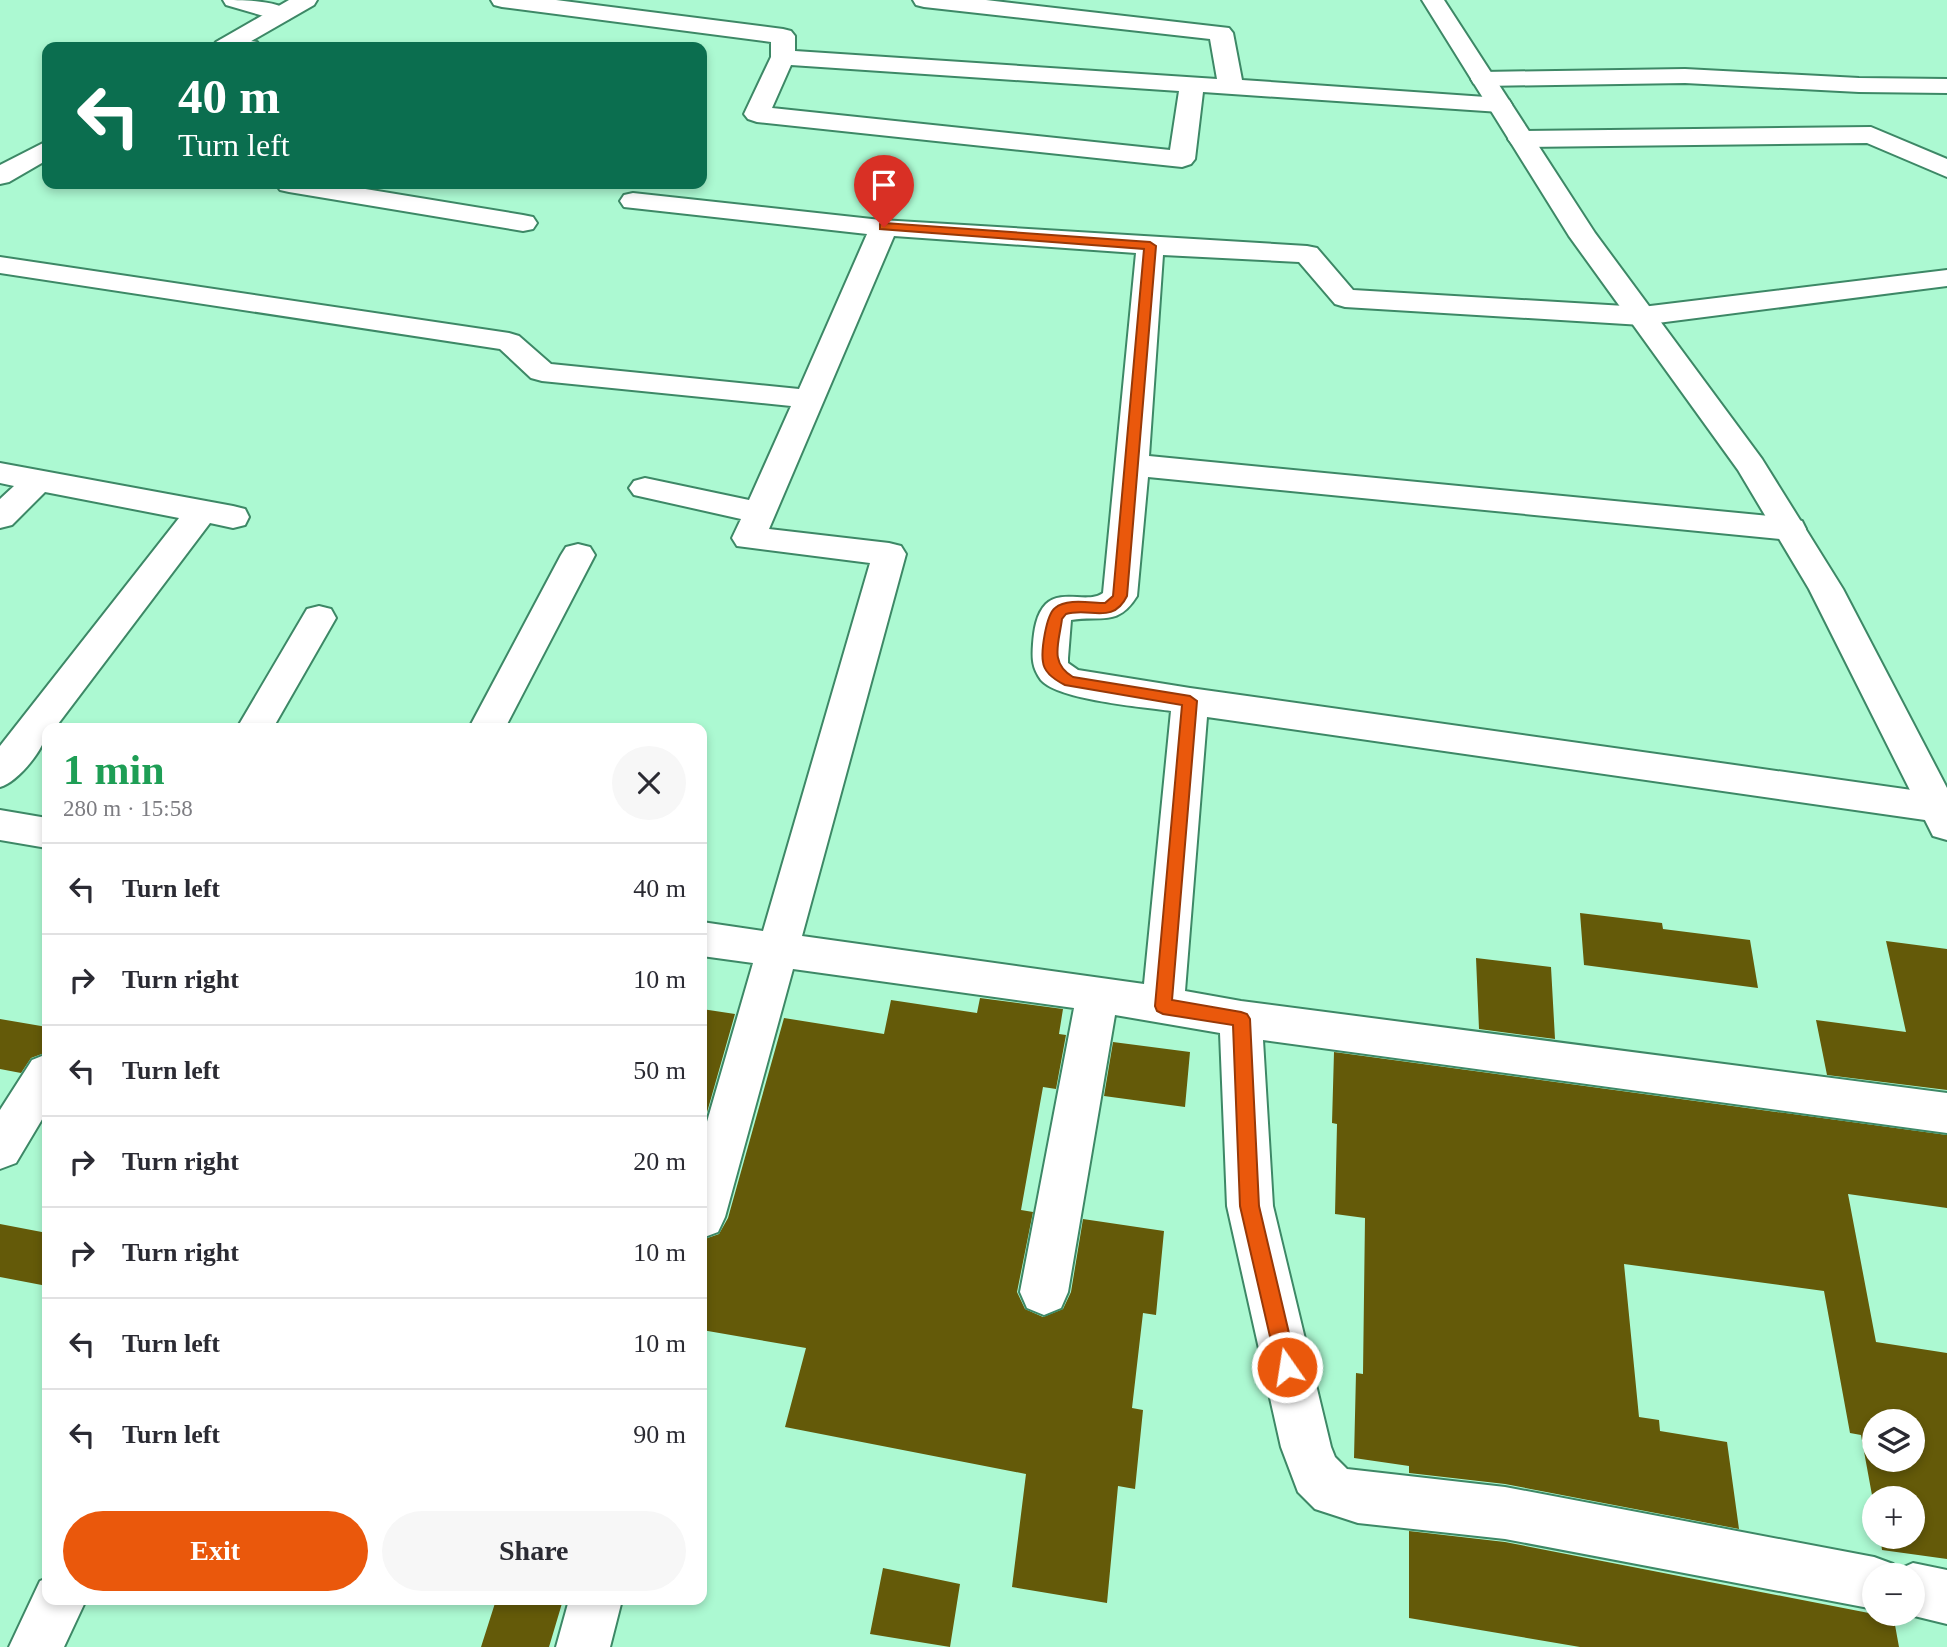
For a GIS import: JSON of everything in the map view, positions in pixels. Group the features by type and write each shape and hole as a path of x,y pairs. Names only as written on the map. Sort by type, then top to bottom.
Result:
{"street":[{"path":"234,0 281,14"},
{"path":"240,42 306,0"},
{"path":"502,0 783,36 783,57 757,114 1182,159 1192,85"},
{"path":"924,0 1221,33 1231,87"},
{"path":"1433,0 1583,236 1751,466 1826,589 1943,816"},
{"path":"783,57 1500,105"},
{"path":"1483,79 1685,76 1859,85 1947,86"},
{"path":"1521,138 1871,135 1947,169"},
{"path":"4,171 42,152"},
{"path":"320,189 523,222"},
{"path":"633,201 883,228 1307,254 1345,298 1642,316 1947,278"},
{"path":"707,1199 889,554 749,538 883,228"},
{"path":"1150,246 1120,596 1116,604 1107,608 1070,607 1061,610 1055,618 1050,663 1056,674 1070,682 1943,816"},
{"path":"0,265 509,342 542,372 809,399"},
{"path":"1133,464 1790,529"},
{"path":"0,473 218,514 42,723"},
{"path":"0,517 38,480"},
{"path":"645,488 760,513"},
{"path":"490,723 578,555"},
{"path":"258,723 318,618"},
{"path":"1163,1006 1190,701"},
{"path":"0,773 42,723"},
{"path":"0,825 42,832"},
{"path":"707,940 1098,994 1241,1019 1947,1113"},
{"path":"1044,1292 1098,994"},
{"path":"1241,1019 1250,1206 1306,1447 1316,1474 1333,1491 1358,1497 1505,1513 1862,1581"},
{"path":"0,1149 42,1081"},
{"path":"1925,1592 1947,1597"},
{"path":"36,1647 57,1605"},
{"path":"583,1647 595,1605"}],"building":[{"path":"1580,913 1662,923 1663,929 1750,940 1758,988 1584,965"},
{"path":"1886,941 1947,949 1947,1090 1827,1075 1816,1020 1906,1032"},
{"path":"1476,958 1551,967 1555,1039 1479,1029"},
{"path":"980,998 1063,1009 1059,1034 1066,1035 1056,1089 1043,1087 1021,1210 1033,1212 1017,1292 1025,1309 1043,1317 1063,1309 1071,1292 1083,1219 1164,1231 1156,1315 1143,1313 1132,1408 1143,1410 1135,1489 1118,1486 1107,1603 1012,1587 1026,1474 785,1427 806,1348 707,1331 707,1238 719,1234 728,1218 784,1018 884,1034 891,1000 977,1013"},
{"path":"707,1010 735,1014 707,1112"},
{"path":"0,1019 42,1026 42,1054 31,1058 21,1073 0,1069"},
{"path":"1113,1042 1190,1052 1185,1107 1104,1096"},
{"path":"1334,1052 1947,1135 1947,1208 1848,1194 1876,1342 1947,1353 1947,1559 1882,1550 1925,1549 1925,1486 1870,1486 1868,1472 1925,1472 1925,1409 1862,1409 1862,1440 1861,1435 1850,1433 1824,1291 1624,1264 1639,1417 1659,1420 1660,1431 1727,1442 1739,1529 1505,1484 1409,1473 1409,1466 1354,1458 1356,1373 1363,1374 1365,1218 1335,1214 1337,1124 1332,1123"},
{"path":"0,1224 42,1232 42,1285 0,1277"},
{"path":"1409,1531 1505,1542 1862,1612 1862,1626 1895,1626 1899,1647 1580,1647 1409,1618"},
{"path":"883,1568 960,1584 950,1647 870,1634"},
{"path":"494,1605 562,1605 549,1647 481,1647"}],"route":[{"path":"884,227 1150,246 1120,596 1116,604 1107,608 1070,607 1061,610 1055,618 1050,663 1056,674 1070,682 1190,701 1163,1006 1241,1019 1250,1206 1287,1367"}]}
